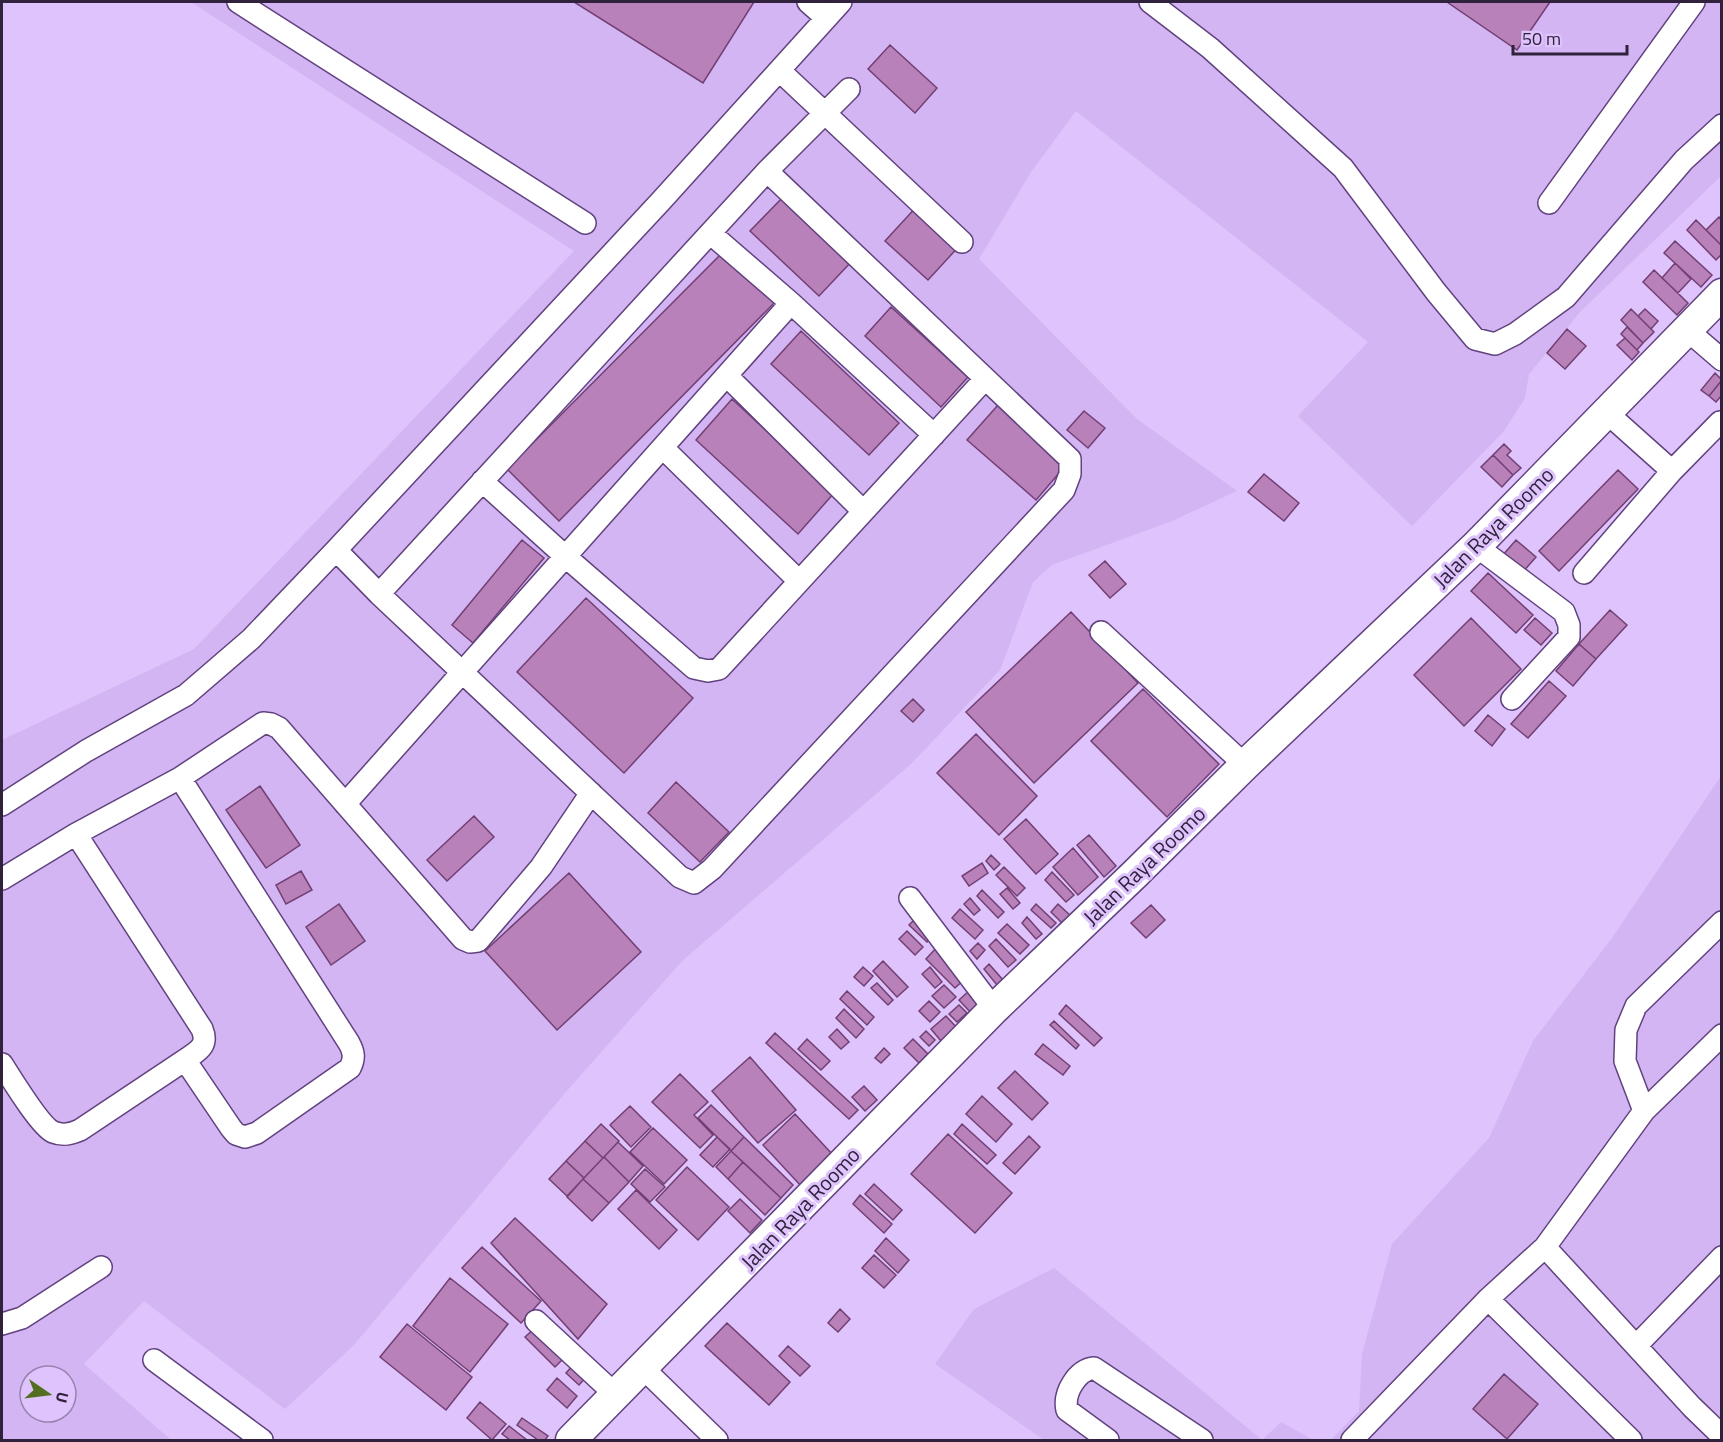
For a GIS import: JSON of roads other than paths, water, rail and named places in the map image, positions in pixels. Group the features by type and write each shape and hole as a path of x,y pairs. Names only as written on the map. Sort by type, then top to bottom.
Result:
{"highway":[{"name":"Jalan Raya Roomo","path":"571,1440 644,1369 994,1009 1245,765 1476,546 1722,294"}],"street":[{"path":"238,2 585,223"},
{"path":"2,805 86,751 186,695 251,639 780,71 816,10 841,2"},
{"path":"1150,2 1210,48 1344,168 1436,292 1474,339 1495,344 1515,334 1566,297 1684,160 1722,125"},
{"path":"1549,203 1694,2"},
{"path":"780,71 962,242"},
{"path":"379,594 710,232 849,89"},
{"path":"336,550 379,594 680,877 694,883 712,869 1064,490 1070,474 1070,459 767,171"},
{"path":"710,232 934,435"},
{"path":"345,804 791,303"},
{"path":"1686,329 1722,360"},
{"path":"727,376 864,511"},
{"path":"483,481 566,557 694,668 708,671 719,669 985,379"},
{"path":"1606,412 1672,471"},
{"path":"1584,573 1672,471 1720,422"},
{"path":"663,448 799,581"},
{"path":"1476,546 1564,612 1569,625 1569,637 1512,699"},
{"path":"1101,632 1245,765"},
{"path":"2,879 76,834 180,778 263,723 271,724 279,728 463,939 474,942 478,941 541,867 591,793"},
{"path":"180,778 354,1054 350,1068 257,1133 245,1137 236,1134 231,1128 185,1060"},
{"path":"2,1064 49,1130 63,1135 80,1130 201,1050 204,1044 205,1036 202,1029 76,834"},
{"path":"910,898 994,1009"},
{"path":"1644,1111 1625,1061 1626,1030 1636,1006 1722,922"},
{"path":"1352,1440 1488,1299 1545,1246 1644,1111 1722,1035"},
{"path":"1545,1246 1692,1407 1722,1436"},
{"path":"1637,1345 1722,1257"},
{"path":"2,1324 22,1318 101,1267"},
{"path":"1488,1299 1631,1440"},
{"path":"536,1321 617,1396"},
{"path":"154,1360 262,1440"},
{"path":"1108,1440 1067,1410 1066,1395 1081,1373 1088,1369 1094,1368 1202,1440"},
{"path":"644,1369 717,1440"}]}
